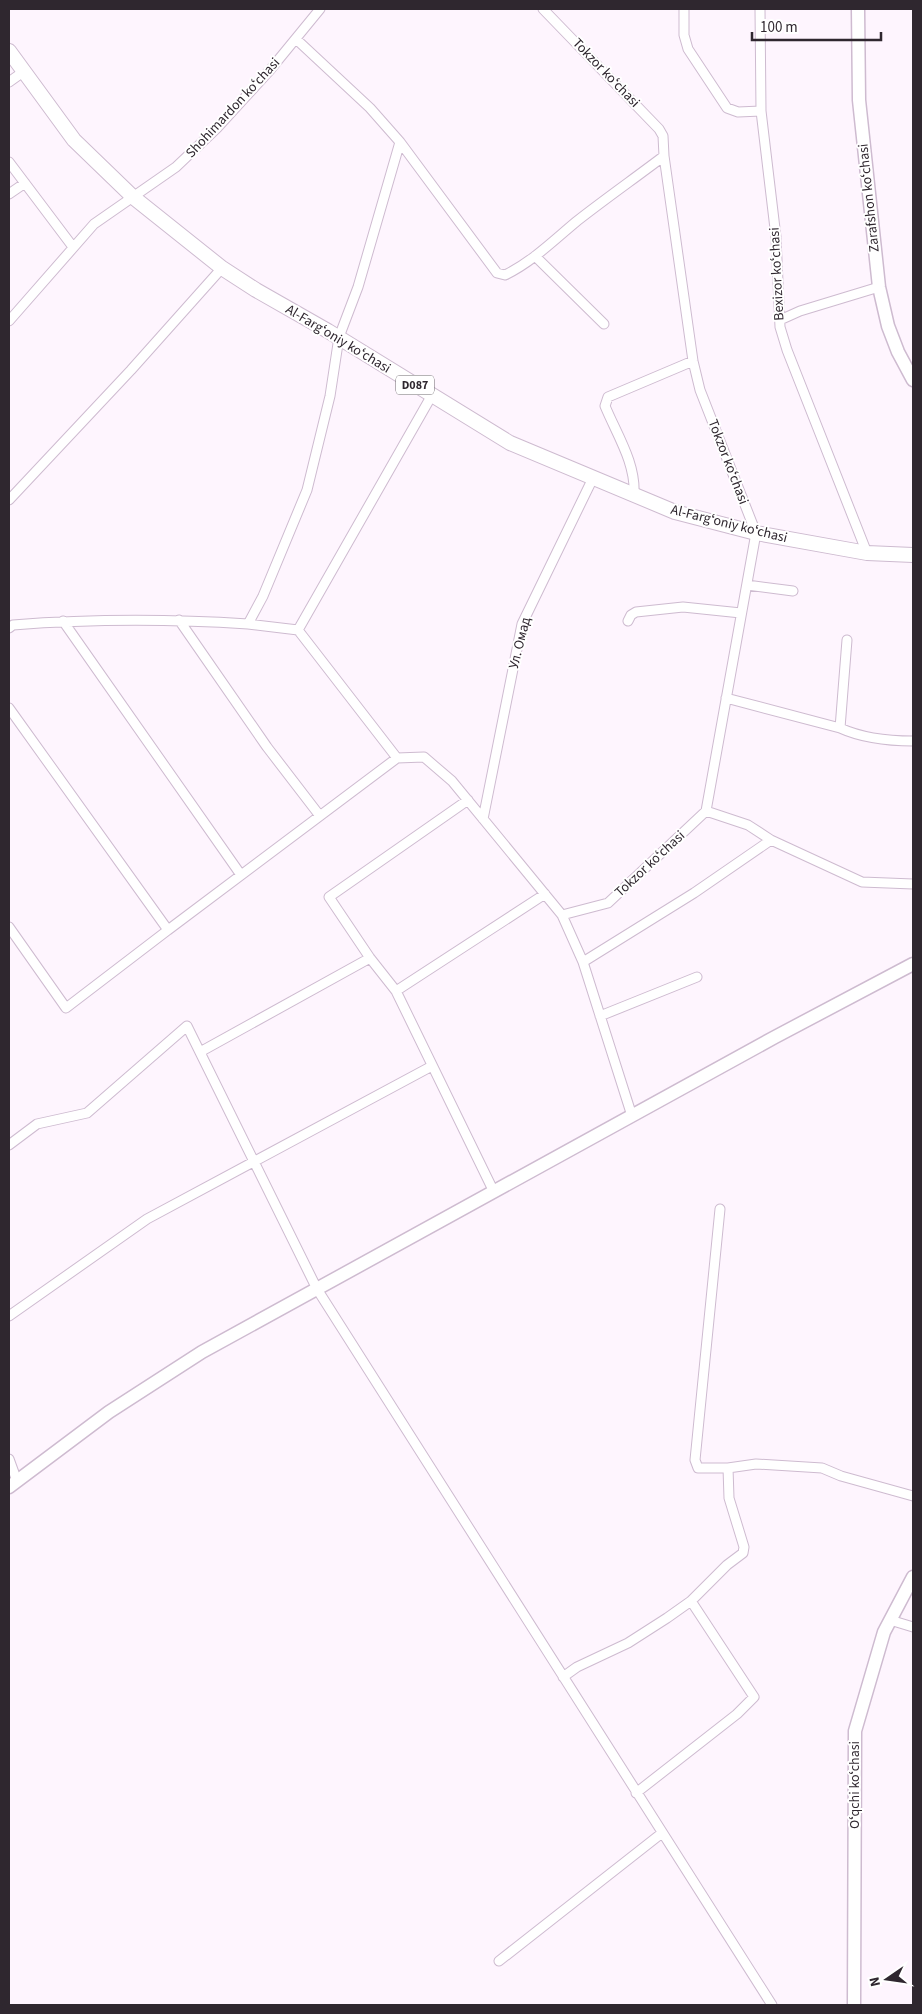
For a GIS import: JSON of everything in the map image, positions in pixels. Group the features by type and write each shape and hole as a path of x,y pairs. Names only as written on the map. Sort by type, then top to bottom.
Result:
{"main road":[{"name":"Al-Fargʻoniy koʻchasi","path":"9,51 74,140 133,197 222,268 256,290 339,337 510,443 675,512 756,533 868,553 913,555"}],"street":[{"name":"Shohimardon koʻchasi","path":"9,321 94,224 176,167 217,128 320,9"},
{"name":"Tokzor koʻchasi","path":"543,9 659,129 663,136 664,156 693,361 700,390 756,533"},
{"path":"684,9 684,35 688,49 727,108 738,112 761,111"},
{"name":"Bexizor koʻchasi","path":"760,9 761,111 776,236 780,320 787,350 868,553"},
{"name":"Zarafshon koʻchasi","path":"858,9 858,100 879,287 888,326 898,352 913,380"},
{"path":"296,39 370,108 400,142 497,273 505,275 535,256 591,210 664,156"},
{"path":"9,82 23,72"},
{"path":"248,624 263,596 307,490 330,396 339,337 358,287 400,142"},
{"path":"9,162 74,247"},
{"path":"9,194 25,184"},
{"path":"535,256 604,324"},
{"path":"9,500 124,378 222,268"},
{"path":"780,320 800,311 879,287"},
{"path":"634,495 635,480 631,464 605,406 605,401 608,397 693,361"},
{"path":"298,630 432,395"},
{"name":"Ул. Омад","path":"484,819 522,624 594,478"},
{"path":"756,533 706,811 748,825 771,840 862,882 913,884"},
{"path":"746,585 792,591"},
{"path":"628,621 631,615 636,612 683,607 741,613"},
{"path":"179,620 267,748 320,816"},
{"path":"9,628 13,625 63,621 179,620 248,624 298,630 396,758"},
{"path":"63,621 241,875"},
{"path":"840,728 847,640"},
{"path":"726,698 850,732 892,741 913,741"},
{"path":"9,708 168,930"},
{"path":"9,927 66,1008 396,758 424,757 452,781 562,915 583,962 632,1116"},
{"path":"468,800 329,897 370,958 396,991 494,1192"},
{"name":"Tokzor koʻchasi","path":"562,915 608,903 706,811"},
{"path":"583,962 694,892 771,840"},
{"path":"396,991 545,894"},
{"path":"200,1052 370,958"},
{"path":"9,1459 13,1484 109,1412 202,1352 913,964"},
{"path":"600,1016 697,977"},
{"path":"9,1145 37,1124 87,1113 187,1026 317,1289 772,2005"},
{"path":"9,1316 147,1219 432,1066"},
{"path":"720,1209 694,1460 698,1468 728,1468 756,1464 822,1468 841,1476 913,1496"},
{"path":"563,1677 577,1667 628,1643 691,1601 727,1565 743,1553 744,1547 729,1498 728,1468"},
{"name":"Oʻqchi koʻchasi","path":"854,2005 855,1731 884,1632 913,1577"},
{"path":"636,1793 736,1714 754,1697 691,1601"},
{"path":"890,1620 913,1627"},
{"path":"499,1962 662,1833"}]}
